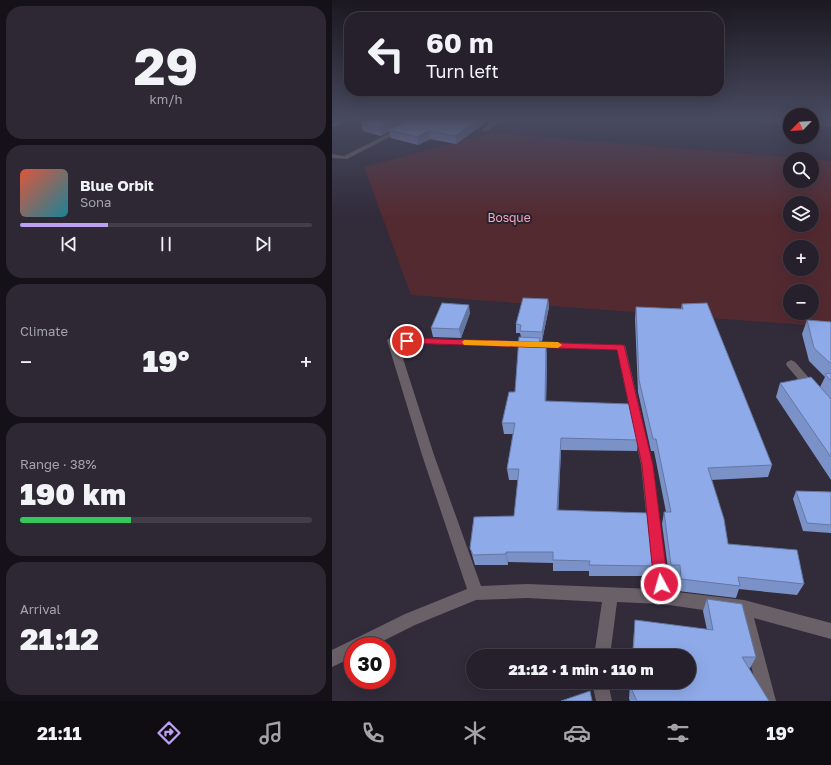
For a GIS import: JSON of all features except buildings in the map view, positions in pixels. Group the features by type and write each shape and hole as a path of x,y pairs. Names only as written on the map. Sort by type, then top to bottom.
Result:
{"street":[{"path":"332,156 345,158 357,152"},
{"path":"476,593 428,455 392,340 620,347 647,465 662,597"},
{"path":"791,364 831,410"},
{"path":"375,637 410,619 476,593 527,591 610,596 662,597 744,608 831,631"},
{"path":"603,649 610,596"},
{"path":"744,608 768,701"},
{"path":"332,659 344,653"},
{"path":"601,689 604,701"}],"green space":[{"name":"Bosque","path":"421,152 721,152 783,157 783,188 819,188 819,160 831,161 831,327 411,295 364,167"}],"slow traffic":[{"path":"467,342 558,345"}],"route":[{"path":"407,341 620,347 633,396 647,465 656,531 661,584"}]}
